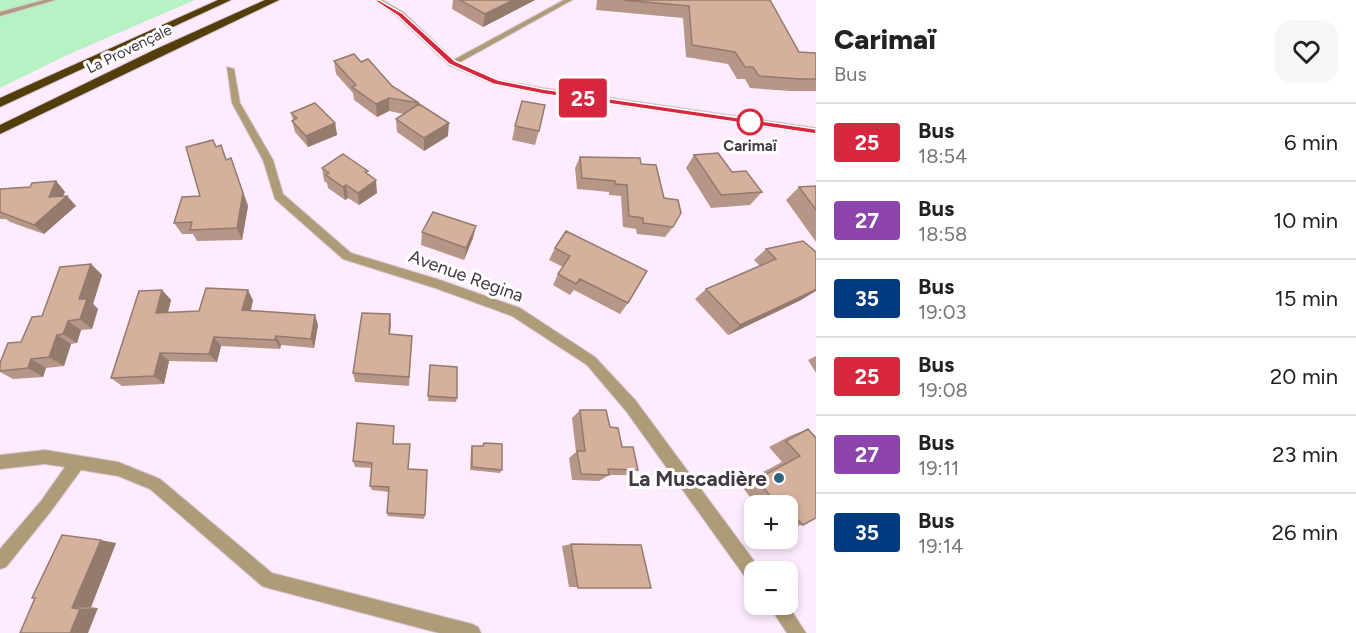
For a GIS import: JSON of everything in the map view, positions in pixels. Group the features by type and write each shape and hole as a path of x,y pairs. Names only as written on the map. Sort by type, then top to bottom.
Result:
{"highway":[{"name":"La Provençale","path":"0,103 226,0"},
{"name":"La Provençale","path":"0,130 158,52 273,0"}],"street":[{"path":"0,14 52,0"},
{"path":"377,0 400,14 452,63 471,73 518,87 816,131"},
{"path":"452,63 569,0"},
{"name":"Avenue Regina","path":"230,69 236,103 268,160 279,195 347,256 516,312 591,361 631,406 744,561"},
{"path":"0,462 45,457 118,468 155,484 268,580 472,633"},
{"path":"0,561 46,506 78,462"},
{"path":"784,615 797,633"}],"green space":[{"path":"0,0 195,0 65,56 0,88"}],"building":[{"path":"460,0 513,0 485,14"},
{"path":"623,0 770,0 799,52 816,53 816,79 759,76 753,67 745,67 735,52 692,45 689,6"},
{"path":"354,54 361,62 368,59 392,86 419,103 389,98 376,104 352,87 356,85 334,61"},
{"path":"522,101 545,105 539,131 515,126"},
{"path":"315,103 335,123 306,136 292,121 297,118 291,113"},
{"path":"419,104 449,123 424,138 396,119"},
{"path":"213,140 216,147 221,145 226,160 231,158 243,193 237,228 190,230 192,222 174,223 182,197 200,196 186,147"},
{"path":"718,153 732,172 746,171 762,192 721,195 694,155"},
{"path":"343,154 368,171 365,172 376,180 358,193 346,185 343,187 326,175 329,173 322,168"},
{"path":"580,157 640,158 641,164 656,165 664,198 678,200 681,213 673,227 643,223 643,218 629,216 627,185 615,184 615,181 582,178"},
{"path":"56,181 49,197 67,196 34,225 0,212 0,189 30,187 32,183"},
{"path":"816,186 816,210 799,187"},
{"path":"433,212 476,226 466,248 422,232"},
{"path":"566,231 647,271 628,303 580,279 576,284 558,274 570,256 555,248"},
{"path":"803,241 816,252 815,290 740,325 706,289 776,259 766,249"},
{"path":"91,264 79,299 87,299 80,319 68,321 63,334 57,335 49,357 31,359 28,368 0,371 0,363 8,343 21,342 32,317 42,316 60,267"},
{"path":"206,288 248,290 242,310 315,315 311,339 276,336 275,340 214,337 209,354 160,353 154,376 111,378 139,291 162,290 156,313 199,311"},
{"path":"362,313 390,314 389,334 412,336 409,377 353,373"},
{"path":"430,365 457,367 457,398 428,396"},
{"path":"580,410 606,410 610,427 618,428 622,447 633,447 638,470 608,469 609,475 581,474 577,451 585,451"},
{"path":"357,423 394,426 393,444 410,444 408,469 427,470 425,515 387,513 389,487 370,486 372,463 353,461"},
{"path":"808,429 816,438 816,518 803,525 798,520 798,495 769,495 757,479 800,456 786,441"},
{"path":"484,443 502,444 502,470 472,467 472,446 483,446"},
{"path":"62,535 101,540 72,608 80,609 70,633 20,633 35,598 32,598"},
{"path":"571,544 641,545 651,588 578,588"}],"bus line":[{"name":"25","path":"377,0 400,14 452,63 496,82 706,116 816,131"}],"place":[{"name":"Carimaï","path":"750,122"},
{"name":"La Muscadière","path":"779,478"}]}
